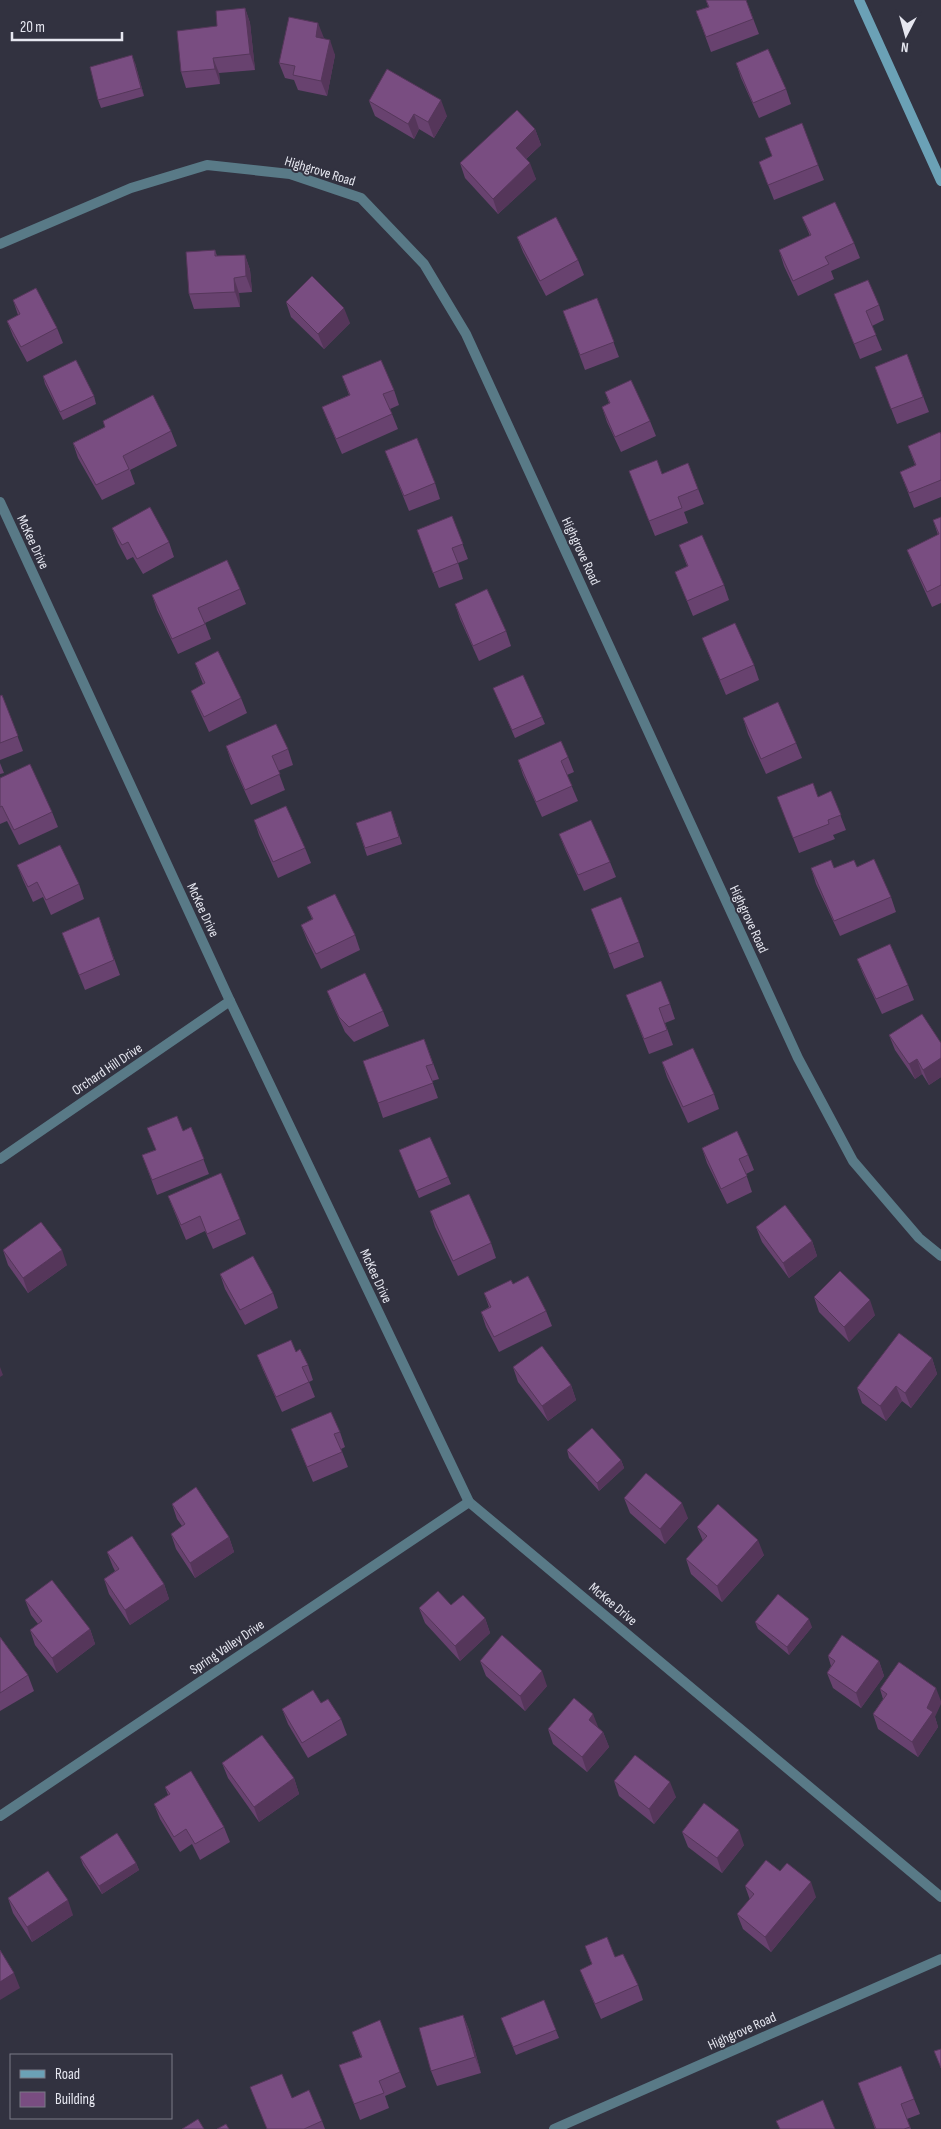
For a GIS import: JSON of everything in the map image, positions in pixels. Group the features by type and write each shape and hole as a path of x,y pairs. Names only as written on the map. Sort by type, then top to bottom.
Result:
{"street":[{"path":"859,0 941,181"},
{"name":"Highgrove Road","path":"0,244 130,188 207,165 290,174 361,198 424,264 466,334 798,1058 853,1161 920,1238 941,1256"},
{"name":"McKee Drive","path":"0,502 230,1001 469,1502 941,1897"},
{"name":"Orchard Hill Drive","path":"0,1159 230,1001"},
{"name":"Spring Valley Drive","path":"0,1816 469,1502"},
{"name":"Highgrove Road","path":"554,2129 941,1959"}],"building":[{"path":"706,0 746,0 753,19 706,37 696,11 709,7"},
{"path":"245,8 250,54 213,58 215,69 181,72 177,31 217,26 216,11"},
{"path":"289,17 318,23 316,37 330,40 321,81 293,75 295,66 279,63"},
{"path":"768,49 786,89 753,103 736,63"},
{"path":"132,55 141,88 98,100 90,67"},
{"path":"387,69 441,100 428,122 414,114 408,124 369,101"},
{"path":"517,110 535,129 516,148 530,163 493,199 460,163"},
{"path":"802,123 818,165 768,185 759,162 772,156 765,138"},
{"path":"835,202 854,243 825,257 829,264 793,281 779,250 811,235 802,217"},
{"path":"556,217 578,260 540,281 517,237"},
{"path":"215,250 215,256 245,255 246,276 234,278 235,292 189,294 186,252"},
{"path":"312,276 344,308 318,334 286,302"},
{"path":"868,280 879,305 866,311 876,335 854,344 834,294"},
{"path":"36,288 57,328 21,347 7,321 20,314 13,300"},
{"path":"597,298 614,342 580,355 563,311"},
{"path":"907,354 923,397 891,409 875,367"},
{"path":"76,360 94,396 60,412 43,376"},
{"path":"381,360 394,390 383,394 392,414 336,439 322,407 350,395 342,376"},
{"path":"631,380 650,421 615,437 602,407 610,403 605,392"},
{"path":"153,395 171,431 123,456 129,469 96,485 73,443 105,427 103,421"},
{"path":"940,432 941,480 909,493 900,472 916,465 908,446"},
{"path":"417,438 435,483 404,496 385,451"},
{"path":"657,460 662,474 688,463 698,489 678,497 682,508 649,521 629,471"},
{"path":"150,507 169,542 137,559 128,542 122,545 112,528"},
{"path":"452,516 463,544 452,548 458,563 433,573 417,530"},
{"path":"941,517 941,585 927,592 907,550 939,534 933,520"},
{"path":"702,535 724,585 687,601 675,572 688,566 679,545"},
{"path":"227,560 240,589 198,608 205,624 172,639 152,595"},
{"path":"487,589 506,631 473,646 455,604"},
{"path":"735,623 754,665 720,680 702,638"},
{"path":"218,651 241,698 204,717 191,691 205,683 195,663"},
{"path":"523,675 542,717 512,730 493,688"},
{"path":"2,695 18,736 0,743 0,696"},
{"path":"778,702 796,743 761,759 743,718"},
{"path":"276,724 288,749 272,756 280,774 245,790 226,746"},
{"path":"561,741 568,757 561,761 572,786 536,802 518,760"},
{"path":"30,764 52,812 14,830 2,806 0,807 0,778"},
{"path":"813,783 818,797 831,791 841,815 828,820 829,824 793,838 777,797"},
{"path":"286,806 305,848 273,862 254,820"},
{"path":"391,811 399,837 365,848 356,823"},
{"path":"591,820 610,862 578,875 559,834"},
{"path":"60,845 79,884 46,900 37,882 28,887 17,865"},
{"path":"874,859 891,897 834,921 811,868 831,860 834,868 854,860 857,867"},
{"path":"335,894 355,935 316,954 301,925 313,919 307,907"},
{"path":"621,897 639,942 609,954 591,909"},
{"path":"99,917 114,960 79,975 62,933"},
{"path":"890,944 908,985 876,999 857,959"},
{"path":"365,973 383,1011 349,1027 339,1017 327,991"},
{"path":"661,981 670,1004 659,1008 667,1030 644,1039 626,995"},
{"path":"922,1014 941,1043 941,1058 923,1070 917,1059 909,1064 889,1035"},
{"path":"424,1039 433,1064 426,1066 433,1083 378,1103 363,1061"},
{"path":"693,1048 714,1094 683,1107 662,1062"},
{"path":"177,1116 183,1131 191,1127 204,1159 152,1180 142,1155 156,1150 147,1128"},
{"path":"737,1131 748,1155 739,1159 747,1176 721,1189 702,1148"},
{"path":"430,1137 448,1177 416,1191 399,1150"},
{"path":"221,1173 240,1219 207,1234 200,1216 181,1225 168,1196"},
{"path":"469,1194 491,1243 453,1261 430,1211"},
{"path":"785,1205 812,1241 783,1263 756,1227"},
{"path":"41,1222 62,1250 23,1278 3,1250"},
{"path":"253,1256 273,1293 240,1310 220,1274"},
{"path":"840,1271 870,1300 844,1327 814,1297"},
{"path":"528,1276 546,1311 494,1337 481,1312 491,1307 484,1293 511,1280 513,1284"},
{"path":"899,1333 932,1358 905,1393 896,1386 880,1406 857,1388"},
{"path":"291,1340 296,1352 300,1349 308,1365 302,1367 309,1382 276,1397 257,1355"},
{"path":"542,1346 571,1385 542,1406 513,1367"},
{"path":"331,1412 340,1432 334,1434 342,1452 307,1467 291,1429"},
{"path":"592,1428 621,1460 597,1483 567,1450"},
{"path":"646,1473 682,1503 660,1529 624,1498"},
{"path":"196,1487 229,1537 190,1563 171,1534 185,1524 172,1504"},
{"path":"718,1504 758,1540 717,1586 686,1559 707,1536 697,1527"},
{"path":"132,1536 164,1584 125,1610 104,1579 119,1569 107,1552"},
{"path":"52,1580 90,1629 52,1658 30,1630 42,1621 25,1600"},
{"path":"438,1591 451,1605 463,1595 485,1618 455,1646 419,1608"},
{"path":"778,1594 809,1619 787,1647 755,1622"},
{"path":"502,1635 542,1671 520,1696 480,1661"},
{"path":"842,1635 879,1661 856,1693 827,1673 835,1661 828,1656"},
{"path":"0,1637 28,1675 0,1693"},
{"path":"899,1662 936,1688 927,1708 933,1712 912,1742 873,1714 887,1694 880,1689"},
{"path":"313,1690 321,1703 328,1699 341,1719 302,1743 282,1709"},
{"path":"574,1698 593,1714 589,1720 603,1732 582,1757 548,1729"},
{"path":"262,1735 294,1778 254,1807 222,1763"},
{"path":"635,1755 670,1782 649,1809 614,1781"},
{"path":"191,1771 224,1827 195,1844 186,1829 174,1837 154,1804 170,1794 165,1787"},
{"path":"704,1803 739,1830 717,1858 682,1832"},
{"path":"117,1833 136,1863 99,1886 80,1857"},
{"path":"766,1860 780,1871 787,1863 811,1882 765,1937 737,1914 754,1894 745,1886"},
{"path":"48,1871 68,1900 27,1927 8,1898"},
{"path":"607,1937 615,1957 623,1954 638,1985 595,2004 580,1970 592,1964 585,1946"},
{"path":"0,1950 14,1973 0,1982"},
{"path":"544,2000 556,2030 513,2047 501,2018"},
{"path":"463,2015 475,2057 431,2071 419,2028"},
{"path":"380,2020 400,2072 379,2081 384,2093 354,2104 339,2065 362,2057 352,2032"},
{"path":"941,2049 941,2068 934,2051"},
{"path":"901,2066 914,2099 901,2104 910,2127 904,2129 876,2129 858,2083"},
{"path":"282,2074 292,2098 309,2090 322,2121 304,2129 267,2129 250,2087"},
{"path":"823,2100 835,2129 780,2129 776,2121"},
{"path":"198,2119 204,2129 182,2129"},
{"path":"226,2124 229,2129 217,2129"}]}
